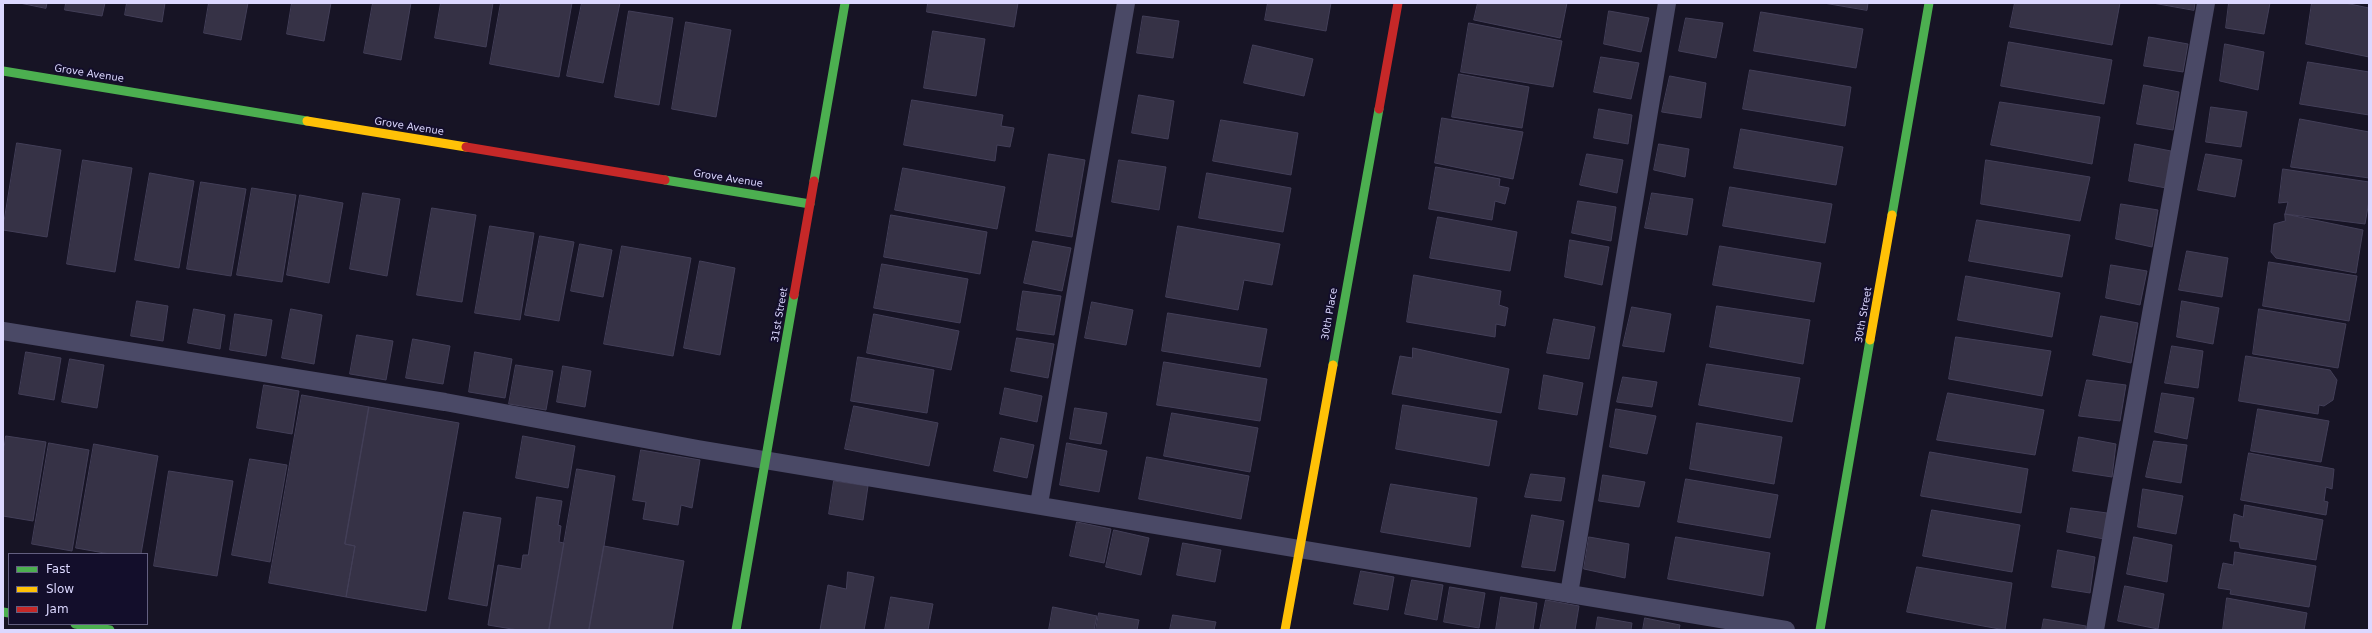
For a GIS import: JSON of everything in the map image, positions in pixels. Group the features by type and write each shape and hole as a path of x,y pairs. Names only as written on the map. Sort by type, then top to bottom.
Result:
{"street":[{"name":"31st Street","path":"736,630 845,3"},
{"name":"30th Place","path":"1284,630 1398,3"},
{"name":"30th Street","path":"1820,630 1929,3"},
{"name":"Grove Avenue","path":"3,71 810,204"},
{"path":"81,625 110,630"}],"lane":[{"path":"1039,504 1126,3"},
{"path":"1569,594 1667,3"},
{"path":"2096,630 2206,3"},
{"path":"3,331 445,402 698,449 1039,504 1786,630"}],"building":[{"path":"20,3 47,3 46,8"},
{"path":"66,3 105,3 102,16 65,10"},
{"path":"127,3 165,3 162,22 125,15"},
{"path":"209,3 248,3 241,40 204,33"},
{"path":"292,3 331,3 324,41 287,34"},
{"path":"373,3 411,3 401,60 364,53"},
{"path":"441,3 493,3 486,47 435,38"},
{"path":"501,3 572,3 559,77 490,64"},
{"path":"582,3 620,3 603,83 567,76"},
{"path":"928,3 1018,3 1014,27 927,12"},
{"path":"1268,3 1331,3 1326,31 1265,20"},
{"path":"1478,3 1567,3 1560,38 1474,20"},
{"path":"1824,3 1868,3 1867,10"},
{"path":"2015,3 2120,3 2112,45 2010,27"},
{"path":"2153,3 2195,3 2194,10"},
{"path":"2229,3 2270,3 2264,34 2226,28"},
{"path":"2312,3 2345,3 2369,8 2369,57 2306,44"},
{"path":"629,11 673,18 659,105 615,97"},
{"path":"1609,11 1649,18 1641,52 1604,44"},
{"path":"1761,12 1863,29 1856,68 1754,51"},
{"path":"1143,16 1179,21 1173,58 1137,53"},
{"path":"1686,18 1723,23 1716,58 1679,51"},
{"path":"686,22 731,30 716,117 672,109"},
{"path":"1469,23 1562,41 1553,87 1461,72"},
{"path":"933,31 985,39 976,96 924,88"},
{"path":"2149,37 2188,44 2183,72 2144,66"},
{"path":"2009,42 2112,60 2104,104 2001,86"},
{"path":"2225,44 2264,52 2258,90 2220,81"},
{"path":"1253,45 1313,59 1304,96 1244,83"},
{"path":"1601,57 1639,63 1631,99 1594,92"},
{"path":"2308,62 2369,72 2369,115 2300,104"},
{"path":"1750,70 1851,87 1845,126 1743,109"},
{"path":"1459,74 1529,87 1522,128 1452,117"},
{"path":"1670,76 1706,83 1701,118 1662,112"},
{"path":"2144,85 2179,92 2173,130 2137,124"},
{"path":"1139,95 1174,101 1168,139 1132,133"},
{"path":"912,100 1003,115 1001,126 1014,128 1010,147 997,145 995,161 904,145"},
{"path":"2000,102 2100,117 2092,164 1991,145"},
{"path":"2211,107 2247,112 2241,147 2206,142"},
{"path":"1599,109 1632,115 1628,144 1594,138"},
{"path":"1442,118 1523,132 1513,179 1435,163"},
{"path":"2300,119 2369,132 2369,178 2291,167"},
{"path":"1221,120 1298,133 1291,175 1213,161"},
{"path":"1741,129 1843,147 1836,185 1734,168"},
{"path":"17,143 61,150 47,237 3,230"},
{"path":"1659,144 1689,149 1685,177 1654,170"},
{"path":"2135,144 2171,151 2166,188 2129,181"},
{"path":"1049,154 1085,160 1072,237 1036,231"},
{"path":"1587,154 1623,160 1617,193 1580,185"},
{"path":"2206,154 2242,160 2235,197 2198,190"},
{"path":"83,160 132,168 115,272 67,264"},
{"path":"1119,160 1166,167 1159,210 1112,202"},
{"path":"1986,160 2090,177 2080,221 1981,204"},
{"path":"1436,167 1500,179 1499,186 1509,188 1505,204 1495,201 1492,220 1429,209"},
{"path":"903,168 1005,187 997,229 895,210"},
{"path":"2283,169 2369,182 2369,201 2365,224 2285,214 2288,202 2279,203"},
{"path":"150,173 194,181 179,268 135,260"},
{"path":"1207,173 1291,188 1283,232 1199,218"},
{"path":"201,182 246,189 231,276 187,269"},
{"path":"1730,187 1832,204 1825,243 1723,226"},
{"path":"252,188 296,195 282,282 237,275"},
{"path":"363,193 400,199 387,276 350,269"},
{"path":"1652,193 1693,199 1687,235 1645,228"},
{"path":"300,195 343,203 329,283 287,275"},
{"path":"1578,201 1616,207 1611,241 1572,233"},
{"path":"2121,204 2158,210 2152,247 2116,239"},
{"path":"432,208 476,215 462,302 417,295"},
{"path":"2285,214 2363,230 2356,273 2276,258 2271,252 2274,224 2285,221"},
{"path":"891,215 987,232 980,274 884,257"},
{"path":"1438,217 1517,232 1510,271 1430,258"},
{"path":"1977,220 2070,235 2062,277 1969,261"},
{"path":"490,226 534,233 520,320 475,313"},
{"path":"1178,226 1280,244 1272,285 1244,280 1238,310 1166,297"},
{"path":"540,236 574,242 559,321 525,315"},
{"path":"1570,240 1609,247 1602,285 1565,277"},
{"path":"1033,241 1071,248 1062,291 1024,283"},
{"path":"580,244 612,250 603,297 571,291"},
{"path":"622,246 691,258 673,356 604,344"},
{"path":"1720,246 1821,263 1814,302 1713,285"},
{"path":"2187,251 2228,258 2222,297 2179,290"},
{"path":"700,261 735,268 720,355 684,348"},
{"path":"2269,262 2357,276 2349,321 2263,306"},
{"path":"882,264 968,279 960,323 874,308"},
{"path":"2111,265 2147,271 2140,305 2106,298"},
{"path":"1414,275 1501,291 1499,305 1508,308 1505,326 1496,324 1495,337 1407,322"},
{"path":"1966,276 2060,293 2052,337 1958,320"},
{"path":"1023,291 1061,296 1054,335 1017,330"},
{"path":"137,301 168,306 163,341 131,336"},
{"path":"2182,301 2219,308 2213,344 2177,337"},
{"path":"1092,302 1133,310 1126,345 1085,338"},
{"path":"1717,306 1810,320 1803,364 1710,347"},
{"path":"1632,307 1671,314 1664,352 1623,346"},
{"path":"194,309 225,315 220,349 188,343"},
{"path":"291,309 322,315 314,364 282,358"},
{"path":"2259,309 2346,324 2338,368 2253,354"},
{"path":"1168,313 1267,329 1260,367 1162,351"},
{"path":"235,314 272,320 266,356 230,350"},
{"path":"874,314 959,331 951,370 867,353"},
{"path":"2101,316 2138,323 2131,363 2093,355"},
{"path":"1554,319 1595,327 1589,359 1547,353"},
{"path":"357,335 393,341 386,380 350,374"},
{"path":"1956,337 2051,351 2042,396 1949,379"},
{"path":"1017,338 1054,344 1048,378 1011,371"},
{"path":"413,339 450,346 443,384 406,378"},
{"path":"2172,346 2203,351 2198,388 2165,383"},
{"path":"1413,348 1509,369 1501,413 1392,394 1400,356 1412,358"},
{"path":"26,352 61,358 54,400 19,394"},
{"path":"475,352 512,359 505,398 469,392"},
{"path":"2246,356 2330,370 2337,380 2333,400 2324,406 2319,405 2318,414 2239,401"},
{"path":"858,357 934,370 927,413 851,401"},
{"path":"70,359 104,365 97,408 62,402"},
{"path":"1164,362 1267,379 1260,421 1157,405"},
{"path":"1707,364 1800,378 1792,422 1699,405"},
{"path":"516,365 553,371 546,410 509,404"},
{"path":"563,366 591,371 585,407 557,402"},
{"path":"1544,375 1583,383 1577,415 1539,409"},
{"path":"1623,377 1657,382 1652,407 1617,402"},
{"path":"2087,380 2126,385 2120,421 2079,416"},
{"path":"264,385 299,391 292,434 257,428"},
{"path":"1005,388 1042,396 1037,422 1000,414"},
{"path":"1948,393 2044,410 2035,455 1937,440"},
{"path":"2162,393 2194,398 2187,439 2155,432"},
{"path":"302,395 369,407 345,544 355,546 346,597 269,583"},
{"path":"1403,405 1497,421 1489,466 1396,449"},
{"path":"854,406 938,423 929,466 845,449"},
{"path":"369,407 459,423 426,611 346,597 355,546 345,544"},
{"path":"1075,408 1107,413 1101,444 1070,439"},
{"path":"1616,409 1656,416 1647,454 1610,447"},
{"path":"2258,409 2329,421 2321,462 2251,451"},
{"path":"1172,413 1258,428 1250,472 1164,456"},
{"path":"1697,423 1782,437 1774,484 1690,469"},
{"path":"6,436 46,442 33,521 3,516 3,456"},
{"path":"523,436 575,446 568,488 516,478"},
{"path":"2079,437 2116,444 2112,477 2073,471"},
{"path":"1001,438 1034,445 1027,478 994,471"},
{"path":"2154,441 2187,445 2181,483 2146,477"},
{"path":"49,443 89,450 72,551 32,544"},
{"path":"1067,443 1107,451 1099,492 1060,485"},
{"path":"94,444 158,456 141,553 104,553 76,548"},
{"path":"641,450 700,460 692,508 681,505 678,525 643,519 646,502 633,500"},
{"path":"1930,452 2028,469 2021,513 1921,496"},
{"path":"2249,453 2334,469 2332,489 2326,487 2324,501 2328,502 2326,515 2241,500"},
{"path":"1147,457 1249,476 1241,519 1139,499"},
{"path":"250,459 287,465 270,562 232,555"},
{"path":"577,469 615,476 604,546 589,630 549,630"},
{"path":"169,471 233,481 217,576 154,566"},
{"path":"1531,474 1565,478 1561,501 1525,497"},
{"path":"1603,475 1645,482 1639,507 1599,501"},
{"path":"1686,479 1778,495 1770,538 1678,522"},
{"path":"834,481 868,486 863,520 829,514"},
{"path":"1391,484 1477,498 1470,547 1381,532"},
{"path":"2143,489 2183,496 2176,534 2138,527"},
{"path":"537,497 562,501 558,525 561,526 559,542 564,543 549,630 518,630 488,625 498,565 521,569 523,555 528,555"},
{"path":"2245,505 2323,520 2316,560 2240,548 2239,542 2230,541 2234,514 2243,517"},
{"path":"2071,508 2107,513 2104,539 2067,532"},
{"path":"1932,510 2020,525 2012,572 1923,556"},
{"path":"464,512 501,518 487,606 449,599"},
{"path":"1532,515 1564,521 1555,571 1522,567"},
{"path":"1077,522 1111,529 1104,563 1070,556"},
{"path":"1114,530 1149,538 1141,575 1106,567"},
{"path":"1589,537 1629,544 1625,578 1584,569"},
{"path":"1676,537 1770,553 1763,596 1668,579"},
{"path":"2134,537 2172,545 2167,582 2127,574"},
{"path":"1183,543 1221,550 1215,582 1177,575"},
{"path":"604,546 684,561 672,630 589,630"},
{"path":"2058,550 2095,557 2090,593 2052,587"},
{"path":"2235,552 2316,566 2309,607 2230,594 2231,590 2218,588 2223,563 2233,565"},
{"path":"1917,567 2012,583 2005,630 1907,612"},
{"path":"1361,571 1394,577 1388,610 1354,604"},
{"path":"848,572 874,577 864,630 820,630 828,585 846,589"},
{"path":"1412,580 1443,585 1437,620 1405,614"},
{"path":"2125,586 2164,594 2158,629 2118,621"},
{"path":"1450,587 1485,593 1479,628 1444,622"},
{"path":"891,597 933,604 928,630 885,630"},
{"path":"1501,597 1537,603 1533,630 1496,630"},
{"path":"2227,598 2307,613 2304,630 2223,630"},
{"path":"1546,600 1579,606 1575,630 1540,630"},
{"path":"1053,607 1097,616 1094,630 1049,630"},
{"path":"1099,613 1139,620 1137,630 1096,630"},
{"path":"1173,615 1216,622 1214,630 1170,630"},
{"path":"1598,617 1632,623 1631,630 1596,630"},
{"path":"1645,618 1680,625 1679,630 1643,630"},
{"path":"2044,619 2086,626 2085,630 2042,630"}],"traffic: fast":[{"path":"814,181 845,3"},
{"path":"1892,215 1929,3"},
{"path":"3,71 307,121"},
{"path":"1333,365 1379,109"},
{"path":"665,180 810,204"},
{"path":"736,630 794,295"},
{"path":"1820,630 1870,340"},
{"path":"3,612 8,613"},
{"path":"81,625 110,630"}],"traffic: slow":[{"path":"307,121 466,147"},
{"path":"1870,340 1892,215"},
{"path":"1285,630 1333,365"}],"traffic: jam":[{"path":"1379,109 1398,3"},
{"path":"466,147 665,180"},
{"path":"794,295 814,181"}]}
